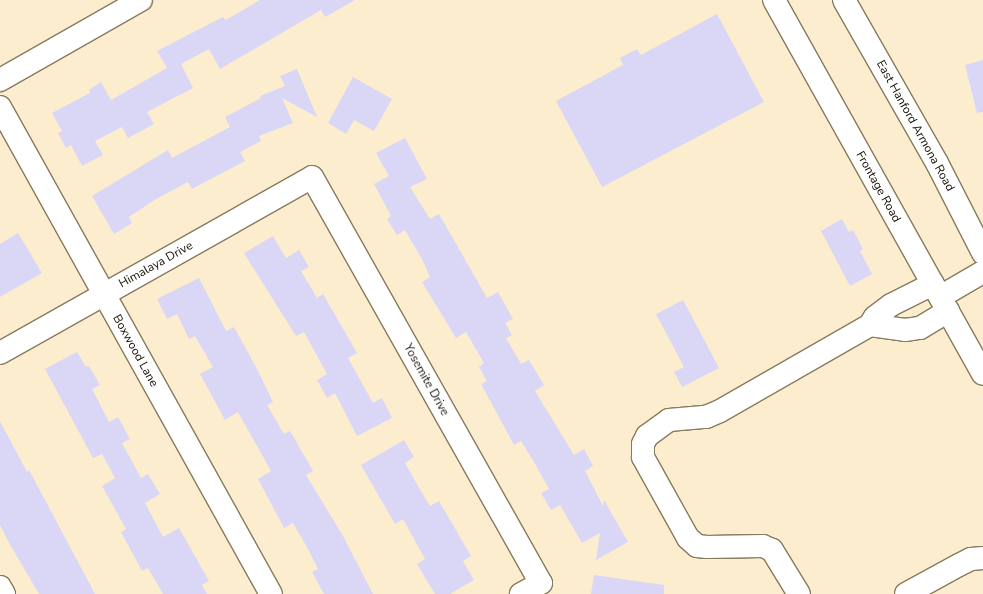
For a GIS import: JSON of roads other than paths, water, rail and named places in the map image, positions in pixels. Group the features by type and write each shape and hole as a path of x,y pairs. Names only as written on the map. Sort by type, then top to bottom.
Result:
{"street":[{"path":"0,80 141,0"},
{"name":"Frontage Road","path":"774,0 983,374"},
{"name":"East Hanford Armona Road","path":"844,0 936,163 983,253"},
{"name":"Boxwood Lane","path":"0,107 271,594"},
{"name":"Himalaya Drive","path":"0,353 312,177"},
{"name":"Yosemite Drive","path":"312,177 541,583 521,594"},
{"path":"799,594 772,550 764,546 697,546 688,538 643,457 643,444 646,436 669,420 706,417 720,411 870,325 875,317 891,305 940,298 983,272"},
{"path":"870,325 905,330 920,328 940,298"},
{"path":"906,594 965,562 983,558"},
{"path":"0,587 4,594"}]}
